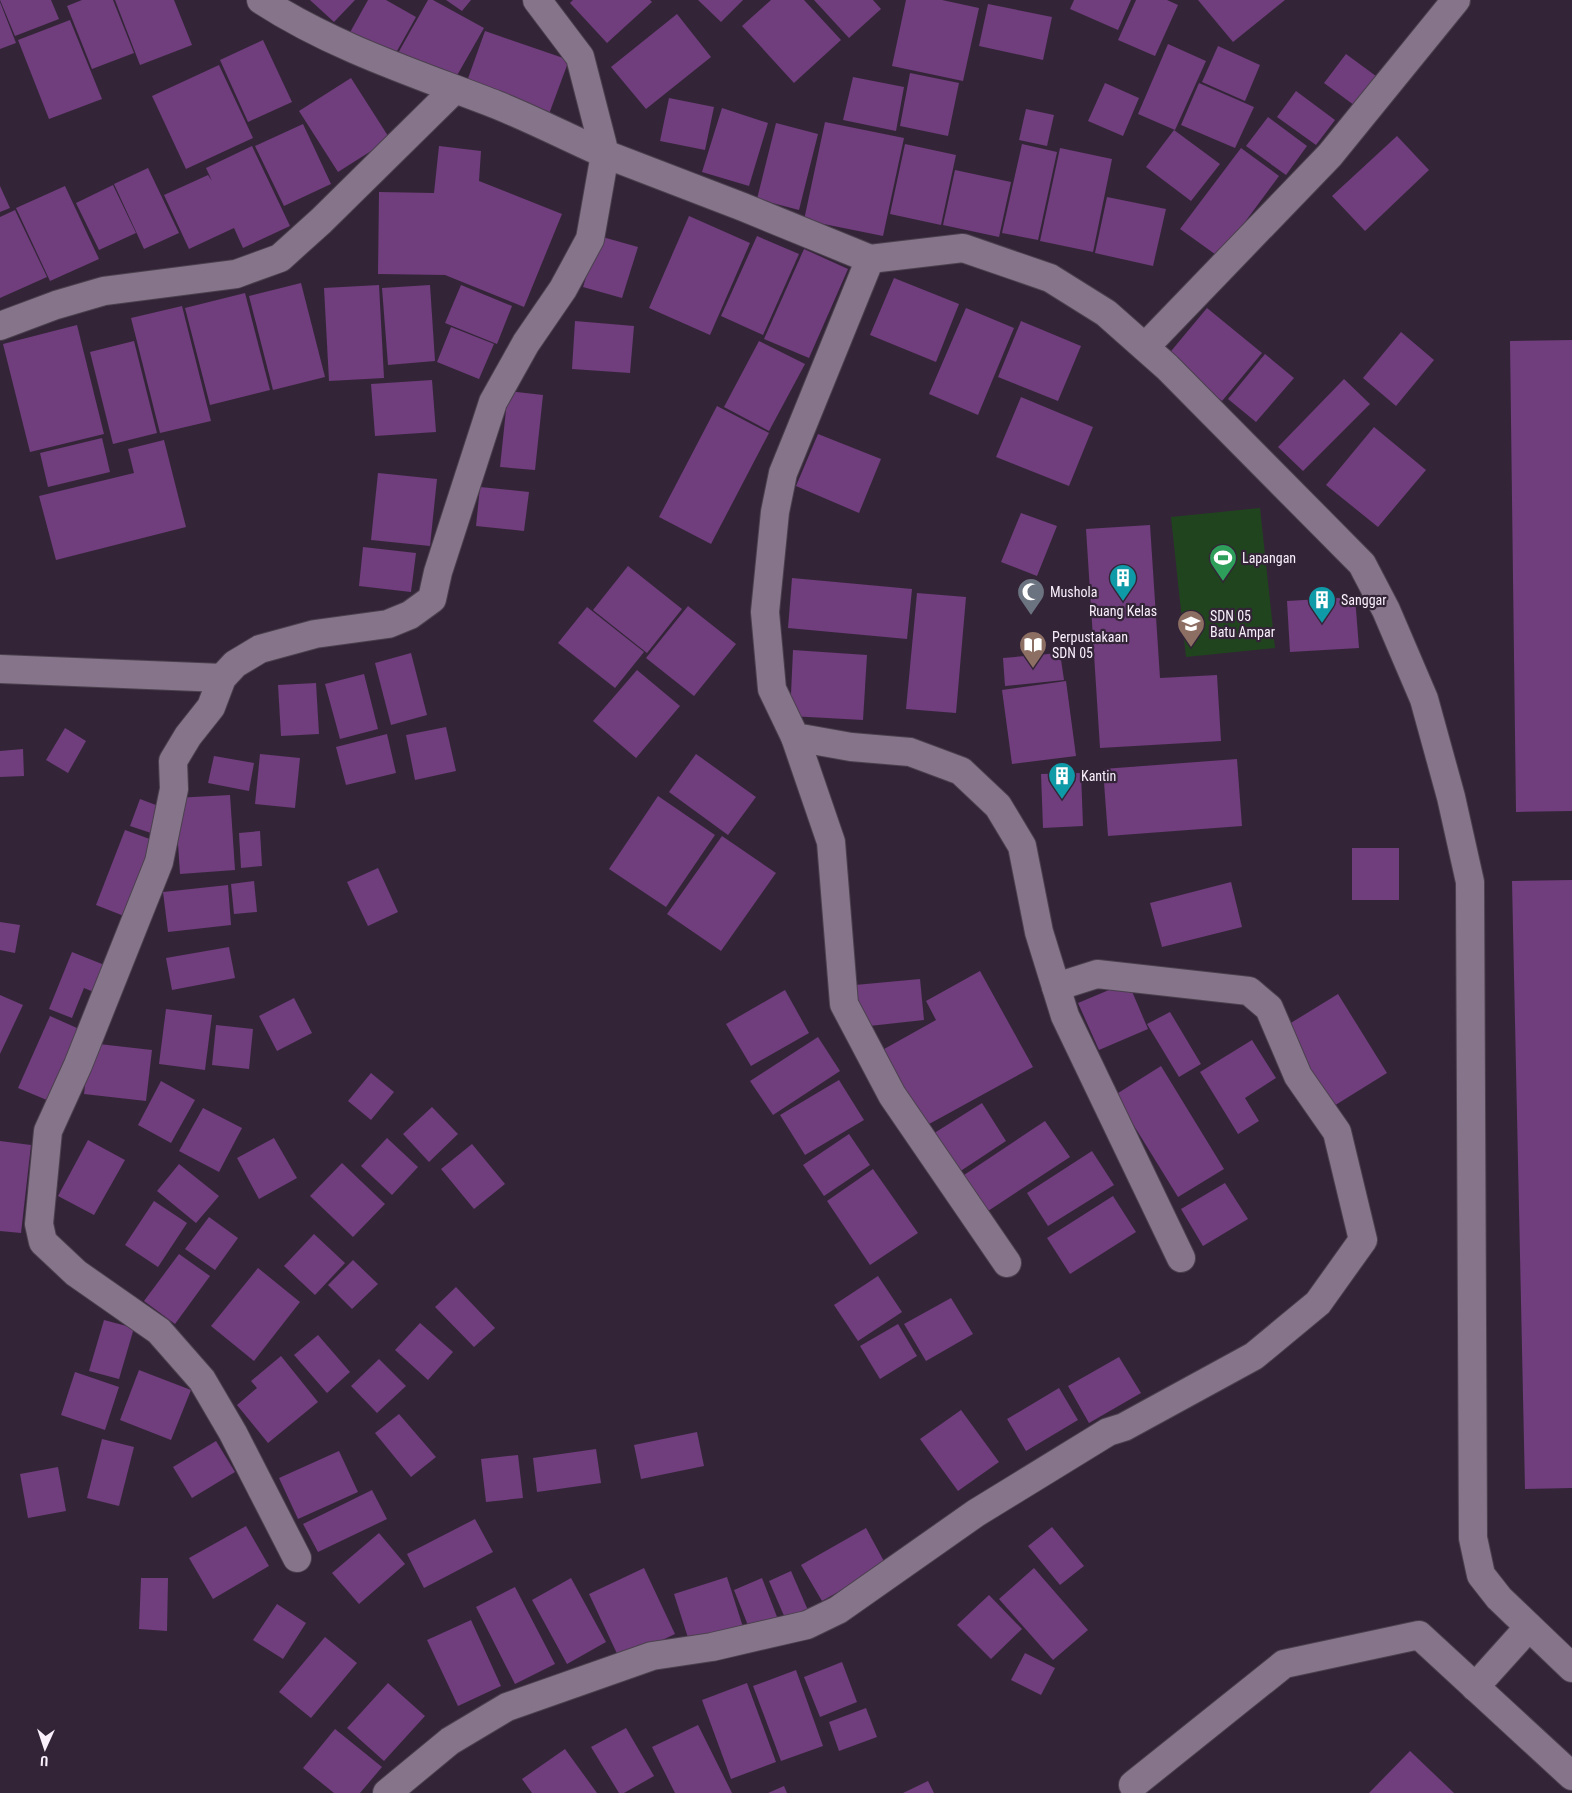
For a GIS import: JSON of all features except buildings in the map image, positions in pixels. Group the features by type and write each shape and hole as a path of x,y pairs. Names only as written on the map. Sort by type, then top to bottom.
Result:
{"street":[{"path":"261,0 288,17 340,43 498,106 605,154 743,207 870,259 963,248 1050,278 1106,313 1144,347 1362,564 1386,610 1424,699 1451,796 1470,882 1473,1538 1481,1575 1499,1598 1528,1628 1572,1668"},
{"path":"297,1558 233,1433 202,1380 159,1332 76,1273 43,1242 39,1224 48,1131 78,1065 159,862 174,789 173,761 188,736 211,707 222,678 235,664 260,649 315,634 388,624 410,615 432,599 438,572 494,402 526,343 564,288 590,239 605,154 580,57 537,0"},
{"path":"1144,347 1330,155 1456,0"},
{"path":"0,326 56,305 104,291 236,274 280,258 321,221 454,90"},
{"path":"870,259 783,473 775,512 765,612 772,689 795,736 831,842 844,1004 892,1095 1007,1263"},
{"path":"0,669 222,678"},
{"path":"795,736 851,747 910,752 961,771 998,806 1022,846 1039,932 1064,1016 1181,1258"},
{"path":"387,1793 450,1741 507,1707 652,1656 712,1647 807,1625 838,1610 976,1514 1108,1432 1124,1427 1254,1356 1318,1303 1363,1240 1337,1132 1298,1076 1269,1008 1249,991 1097,974 1056,986"},
{"path":"1475,1687 1528,1628"},
{"path":"1133,1785 1284,1664 1419,1635 1572,1776"}],"green space":[{"name":"Lapangan","path":"1260,508 1275,648 1186,657 1171,517"}],"place":[{"name":"Lapangan","path":"1223,582"},
{"name":"Ruang Kelas","path":"1123,602"},
{"name":"Mushola","path":"1031,616"},
{"name":"Sanggar","path":"1322,624"},
{"name":"SDN 05 Batu Ampar","path":"1191,648"},
{"name":"Perpustakaan SDN 05","path":"1033,669"},
{"name":"Kantin","path":"1062,800"}]}
